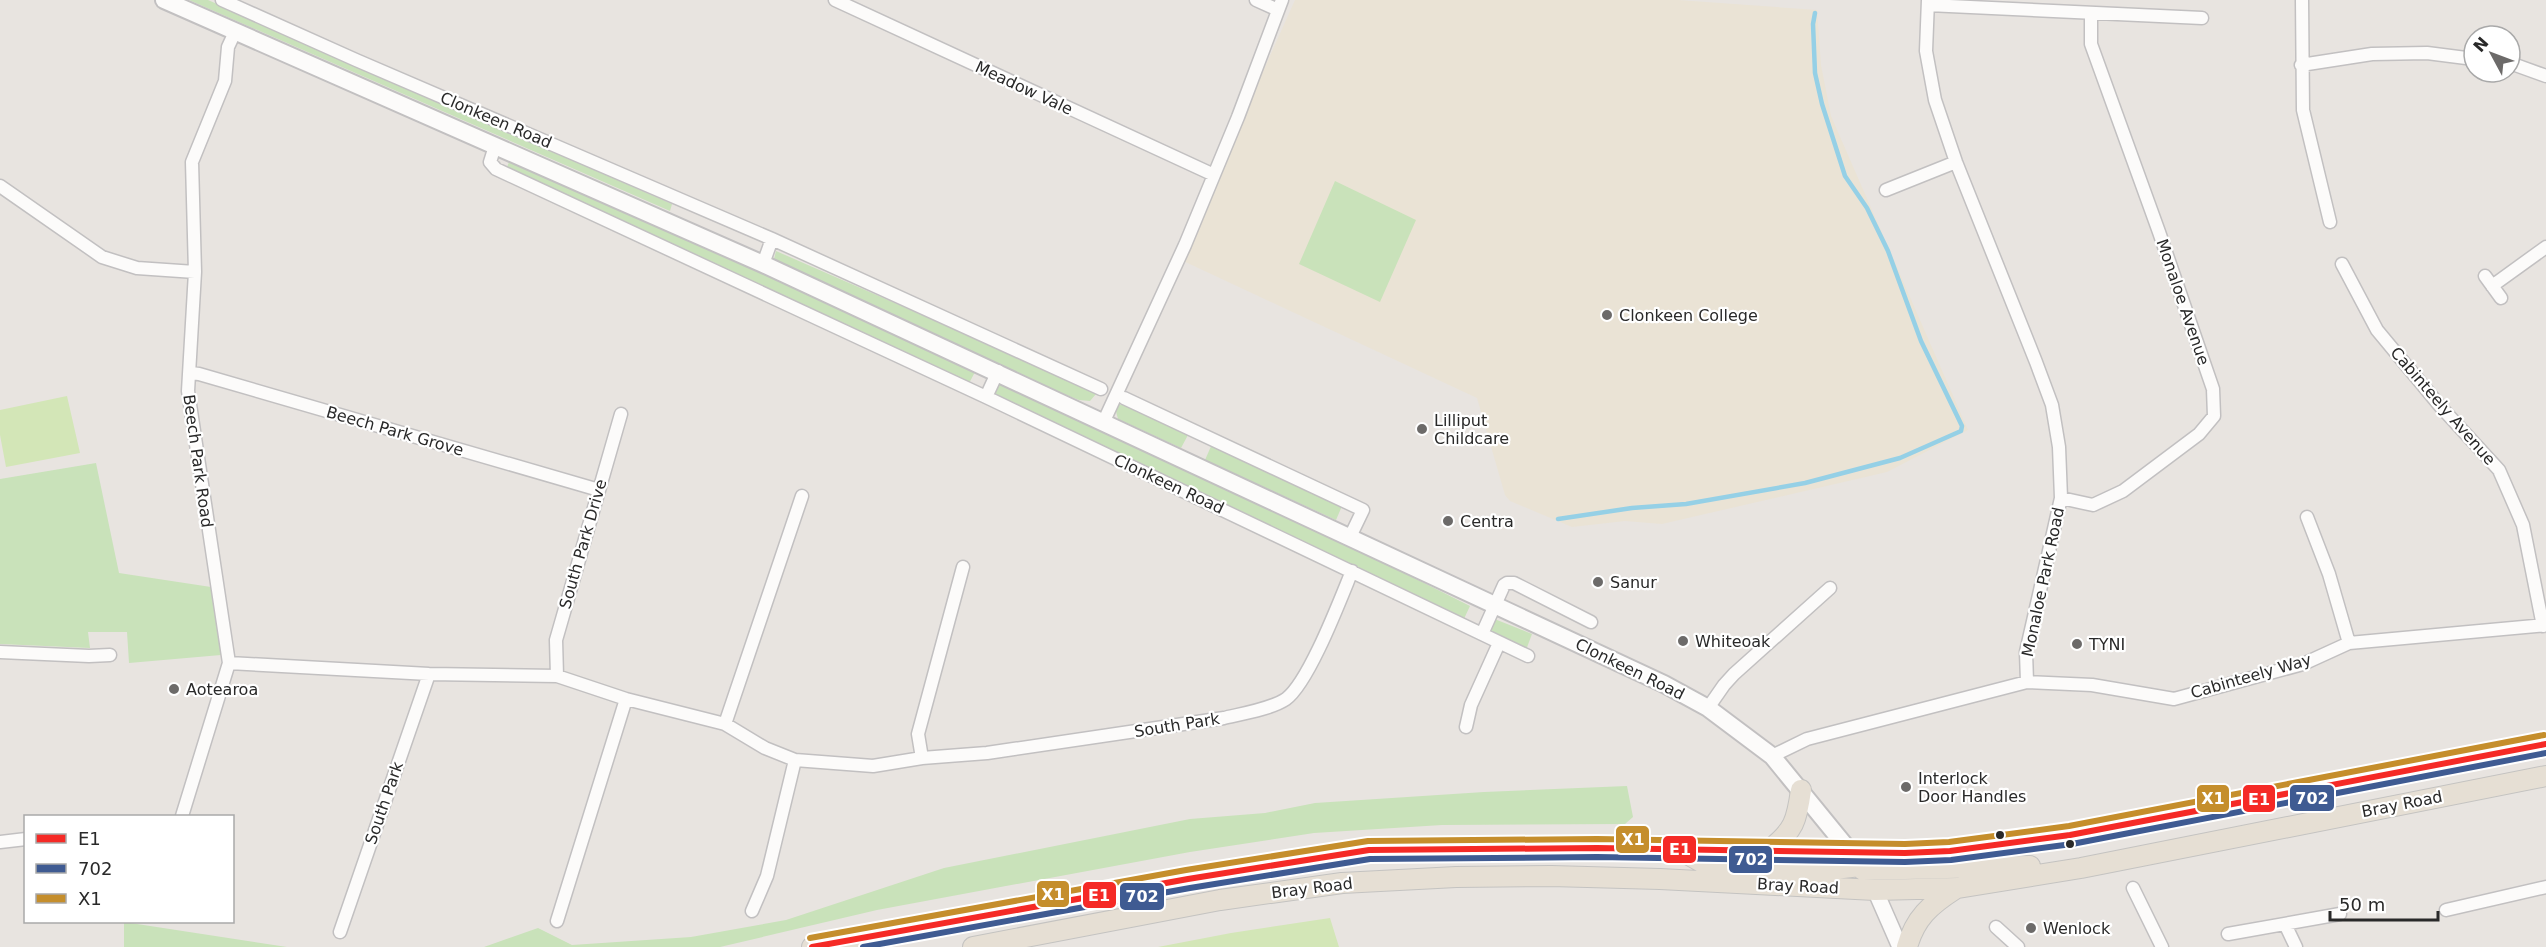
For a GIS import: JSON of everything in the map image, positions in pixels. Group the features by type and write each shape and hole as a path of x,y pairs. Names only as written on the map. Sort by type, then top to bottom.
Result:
{"highway":[{"name":"Bray Road","path":"812,947 1188,879 1369,850 1769,850 1858,863 2070,835 2546,744"},
{"name":"Bray Road","path":"973,947 1220,900 1342,883 1456,877 1551,876 1875,890 1958,888 2081,868 2546,776"},
{"path":"1769,850 1786,837 1793,828 1801,790"},
{"path":"1678,849 1704,864 1817,871 1858,863 2081,868"},
{"path":"1907,947 1922,914 1932,904 1958,888"}],"main road":[{"name":"Clonkeen Road","path":"164,0 764,264 998,371 1664,684 1708,708 1772,756 1858,863 1875,890"}],"street":[{"name":"Clonkeen Road","path":"222,0 772,239 1101,389"},
{"name":"Meadow Vale","path":"835,0 1214,175"},
{"path":"1104,421 1185,245 1280,5 1257,0"},
{"path":"2302,0 2302,110 2330,222"},
{"path":"1928,3 2091,14 2202,18"},
{"name":"Monaloe Park Road","path":"1928,3 1926,51 1935,100 1956,162 2052,405 2060,447 2061,498 2026,652 2026,682"},
{"name":"Monaloe Avenue","path":"2061,498 2093,505 2123,491 2199,434 2214,416 2212,389 2159,232 2091,44 2091,14"},
{"name":"Beech Park Road","path":"182,815 229,663 188,391 191,373 195,272 192,162 225,81 228,47 234,32"},
{"path":"2301,65 2372,54 2427,53 2462,57"},
{"path":"2522,67 2546,76"},
{"path":"393,102 400,79"},
{"name":"Clonkeen Road","path":"495,146 490,162 496,169 986,397 1528,656"},
{"path":"1886,190 1956,162"},
{"path":"0,186 102,257 137,268 195,272"},
{"path":"764,264 772,239"},
{"path":"2501,298 2489,281 2546,247"},
{"name":"Cabinteely Avenue","path":"2342,264 2377,330 2440,406 2499,470 2523,525 2544,626"},
{"path":"986,397 998,371"},
{"name":"Beech Park Grove","path":"191,373 599,490"},
{"path":"1124,398 1363,510 1350,537"},
{"name":"South Park Drive","path":"557,676 556,640 621,414"},
{"path":"725,724 802,496"},
{"path":"2307,517 2329,574 2349,643"},
{"path":"922,758 918,734 963,567"},
{"name":"South Park","path":"229,663 429,674 557,676 626,699 725,724 765,748 795,760 873,766 922,758 987,753 1224,718 1286,699 1304,677 1352,571"},
{"path":"1482,634 1504,585 1508,583 1591,622"},
{"path":"1708,708 1734,674 1830,588"},
{"name":"Cabinteely Way","path":"2026,682 2092,685 2174,699 2303,664 2349,643 2544,626"},
{"path":"1466,727 1471,705 1499,643"},
{"path":"0,652 110,655"},
{"name":"South Park","path":"340,932 429,674"},
{"path":"1772,756 1807,739 2026,682"},
{"path":"557,921 626,699"},
{"path":"752,911 767,876 795,760"},
{"path":"0,842 24,839"},
{"path":"2446,910 2546,887"},
{"path":"2133,888 2161,947"},
{"path":"1875,890 1900,947"},
{"path":"2228,934 2340,914"},
{"path":"2285,924 2296,947"},
{"path":"1996,927 2018,947"}],"shaded area":[{"name":"Clonkeen College","path":"1295,0 1678,0 1817,10 1821,65 1831,116 1968,430 1887,472 1662,524 1625,521 1572,527 1510,501 1505,495 1477,398 1179,259"}],"green space":[{"path":"189,0 208,0 672,204 670,211"},
{"path":"509,162 671,230 975,372 967,387 505,172"},
{"path":"1335,181 1416,220 1380,302 1299,264"},
{"path":"776,251 1096,394 1090,401 1079,400 1054,390 774,259"},
{"path":"991,378 1360,551 1470,606 1462,623 982,396"},
{"path":"67,396 80,453 6,467 0,435 0,410"},
{"path":"1114,404 1123,405 1188,435 1181,448 1118,419"},
{"path":"1212,444 1342,506 1336,520 1205,460"},
{"path":"96,463 119,573 211,587 221,655 129,663 127,632 88,632 90,648 0,644 0,479"},
{"path":"1492,618 1532,634 1526,650 1484,632"},
{"path":"1627,786 1633,817 1625,824 1442,825 1314,833 1190,852 877,910 720,947 484,947 538,928 572,945 691,937 786,920 944,868 1190,819 1265,813 1315,803"},
{"path":"1330,918 1339,947 1158,947 1231,933"},
{"path":"124,923 131,923 287,947 124,947"}],"waterway":[{"path":"1558,519 1632,508 1686,504 1805,483 1900,458 1961,431 1962,426 1921,341 1888,251 1867,208 1845,176 1822,104 1815,73 1813,24 1815,13"}],"transit line":[{"name":"X1","path":"810,938 1186,870 1368,841 1597,839 1905,844 1949,842 2069,826 2544,735"},
{"name":"E1","path":"812,947 1188,879 1369,850 1597,848 1905,853 1950,851 2070,835 2546,744"},
{"name":"702","path":"863,947 1190,888 1370,859 1597,857 1905,862 1951,860 2072,844 2546,753"}],"place":[{"name":"Clonkeen College","path":"1607,315"},
{"name":"Lilliput Childcare","path":"1422,429"},
{"name":"Centra","path":"1448,521"},
{"name":"Sanur","path":"1598,582"},
{"name":"Whiteoak","path":"1683,641"},
{"name":"TYNI","path":"2077,644"},
{"name":"Aotearoa","path":"174,689"},
{"name":"Interlock Door Handles","path":"1906,787"},
{"name":"Wenlock","path":"2031,928"}]}
